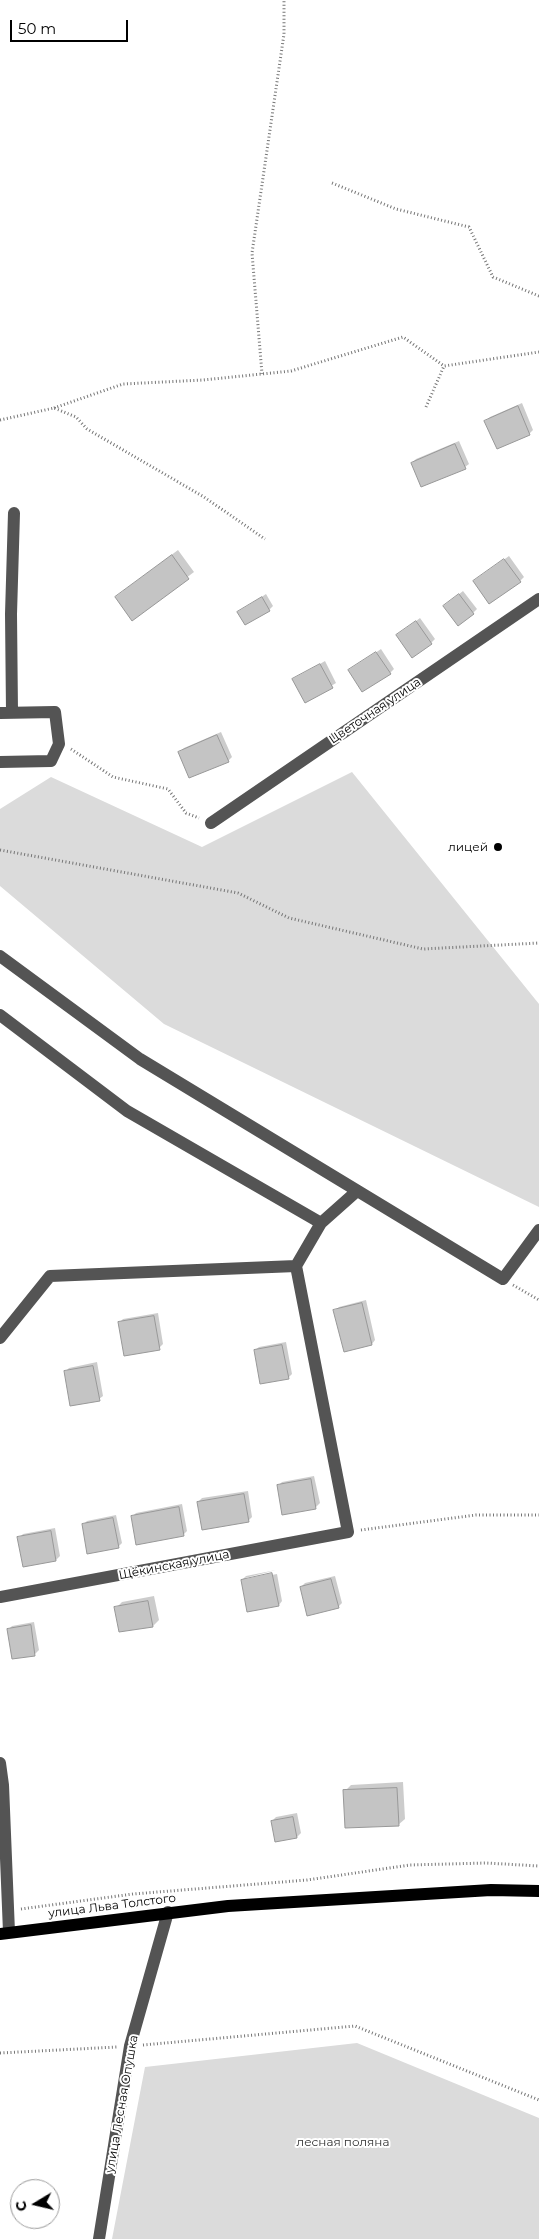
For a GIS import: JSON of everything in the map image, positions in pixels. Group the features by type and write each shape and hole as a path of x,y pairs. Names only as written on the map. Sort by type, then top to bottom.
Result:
{"main road":[{"name":"улица Льва Толстого","path":"5,1933 228,1906 491,1890 539,1891"}],"street":[{"path":"0,762 51,761 60,744 55,712 6,713 14,513"},
{"name":"Цветочная улица","path":"211,823 539,599"},
{"path":"0,956 140,1059 503,1279 538,1230"},
{"path":"0,1015 127,1111 320,1224"},
{"path":"348,1532 296,1266 320,1224 358,1191"},
{"path":"0,1338 50,1276 296,1266"},
{"name":"Щёкинская улица","path":"0,1597 348,1532"},
{"path":"0,1763 4,1785 8,1911 5,1933"},
{"name":"улица Лесная Опушка","path":"99,2239 130,2046 168,1912"}],"path":[{"path":"262,374 252,252 284,34 284,0"},
{"path":"332,183 396,209 469,227 493,277 539,296"},
{"path":"0,420 54,408 123,384 203,380 291,371 403,337 444,366 539,352"},
{"path":"426,407 444,366"},
{"path":"54,408 76,417 88,429 204,497 265,539"},
{"path":"68,747 113,777 168,789 186,812 211,823"},
{"path":"0,850 238,894 289,918 423,949 539,942"},
{"path":"503,1279 539,1300"},
{"path":"348,1532 476,1515 539,1515"},
{"path":"8,1911 133,1894 307,1880 410,1865 486,1863 539,1866"},
{"path":"0,2053 130,2046 355,2026 539,2100"}],"green space":[{"path":"352,772 539,1004 539,1207 164,1024 0,886 0,809 51,777 202,847"},
{"name":"лесная поляна","path":"357,2043 539,2118 539,2239 112,2239 145,2067"}],"building":[{"path":"518,406 530,435 497,449 484,421"},
{"path":"455,444 466,469 421,487 411,463"},
{"path":"172,555 189,579 132,621 115,597"},
{"path":"504,559 521,582 489,604 473,581"},
{"path":"459,594 474,614 458,626 443,606"},
{"path":"262,597 270,611 245,625 237,612"},
{"path":"416,621 432,644 412,658 396,635"},
{"path":"376,652 391,674 362,692 348,670"},
{"path":"320,664 333,688 305,703 292,679"},
{"path":"217,735 229,762 189,778 178,752"},
{"path":"362,1303 372,1345 344,1352 333,1310"},
{"path":"154,1316 160,1350 124,1356 118,1322"},
{"path":"282,1345 289,1379 260,1384 254,1350"},
{"path":"93,1366 100,1401 70,1406 64,1371"},
{"path":"311,1479 316,1509 282,1515 277,1485"},
{"path":"244,1494 249,1522 202,1530 197,1502"},
{"path":"179,1507 184,1536 136,1545 131,1516"},
{"path":"113,1518 119,1548 87,1554 82,1524"},
{"path":"51,1531 56,1561 23,1567 17,1537"},
{"path":"272,1573 279,1606 247,1612 241,1580"},
{"path":"331,1579 339,1608 307,1616 300,1587"},
{"path":"148,1601 153,1627 119,1632 114,1607"},
{"path":"31,1625 35,1656 12,1659 7,1629"},
{"path":"397,1788 399,1826 345,1828 343,1790"},
{"path":"293,1817 297,1838 275,1842 271,1821"}],"place":[{"name":"лицей","path":"498,847"}]}
